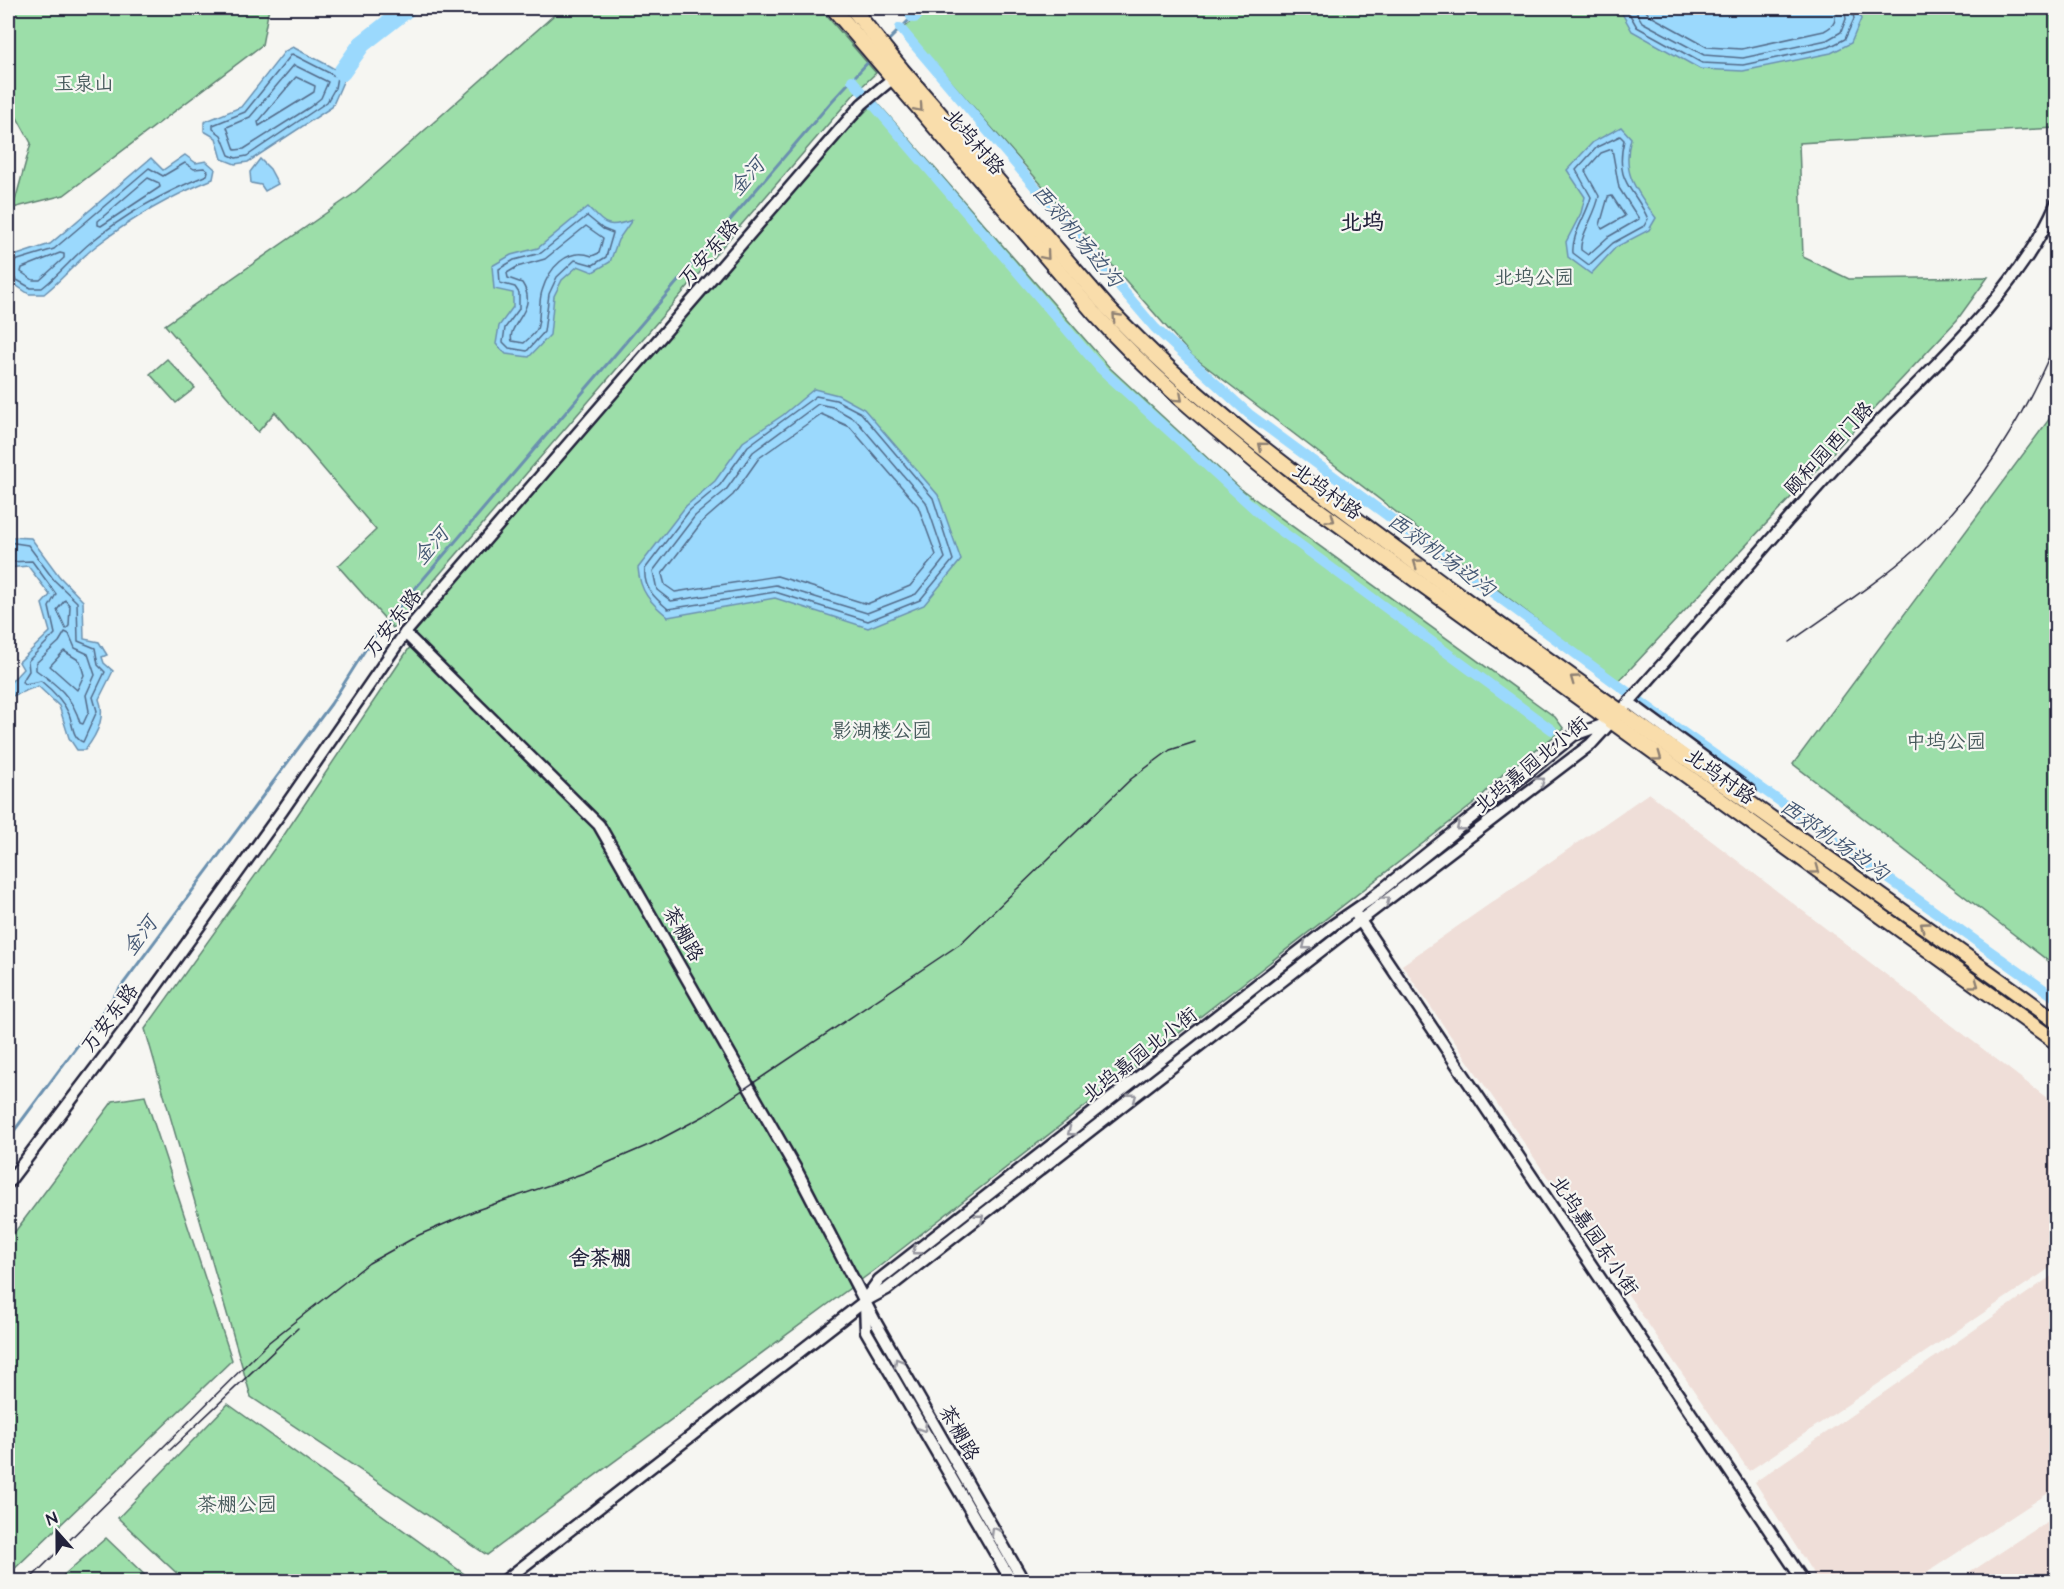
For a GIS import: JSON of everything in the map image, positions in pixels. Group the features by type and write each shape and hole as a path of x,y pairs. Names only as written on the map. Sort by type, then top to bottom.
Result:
{"main road":[{"name":"北坞村路","path":"833,8 866,45 886,59 1129,352 1179,399 1284,485 1620,713 2056,1022"},
{"name":"北坞村路","path":"852,8 878,38 886,59"},
{"name":"北坞村路","path":"1620,713 2056,1042"},
{"path":"1750,791 1759,810"}],"street":[{"name":"万安东路","path":"8,1183 129,1024 282,811 405,633 854,113 898,74"},
{"name":"颐和园西门路","path":"1620,713 1786,522 1981,315 2025,260 2056,204"},
{"name":"茶棚路","path":"405,633 599,825 791,1161 864,1301 1024,1581"},
{"name":"北坞村路","path":"1620,713 1750,791"},
{"name":"北坞嘉园北小街","path":"1356,916 1574,735 1620,713"},
{"name":"北坞嘉园北小街","path":"503,1581 864,1301 879,1280 1356,916 1591,744 1620,713"},
{"name":"北坞嘉园东小街","path":"1356,916 1804,1581"},
{"name":"茶棚路","path":"864,1301 866,1331 1012,1581"}],"shaded area":[{"path":"1649,793 2056,1105 2056,1264 1749,1471 1402,965"},
{"path":"2056,1273 2056,1488 1914,1581 1818,1581 1755,1482"},
{"path":"2056,1516 2056,1581 1957,1581"}],"green space":[{"name":"玉泉山","path":"8,8 269,8 262,45 64,195 13,208 31,143 8,101"},
{"path":"562,8 820,8 876,73 855,93 393,628 338,566 376,530 275,412 258,432 165,325 352,195"},
{"name":"北坞公园","path":"928,8 2056,8 2056,124 2055,128 1799,143 1803,257 1849,279 1988,277 1957,320 1618,682 1191,355 904,28"},
{"name":"影湖楼公园","path":"876,101 1110,368 1241,489 1555,717 1564,729 1504,773 1476,802 876,1269 487,1555 251,1397 145,1029 282,838 414,641 412,631 847,130"},
{"path":"167,359 195,388 176,403 150,374"},
{"name":"中坞公园","path":"2056,410 2056,967 1793,764"},
{"path":"145,1096 232,1360 8,1575 8,1241 113,1101"},
{"name":"茶棚公园","path":"228,1404 474,1581 185,1581 118,1518"},
{"path":"106,1538 151,1581 57,1581"}],"water":[{"path":"1619,8 1857,8 1861,19 1851,43 1831,53 1743,71 1700,69 1632,31"},
{"path":"293,47 345,77 332,107 248,162 235,164 222,159 216,138 204,131 204,122 241,107 285,51"},
{"path":"1621,127 1631,138 1628,161 1632,181 1656,218 1649,230 1616,247 1591,274 1568,257 1566,242 1581,213 1585,197 1567,170 1593,142"},
{"path":"185,155 196,163 206,161 215,169 213,179 167,200 124,226 89,252 44,294 29,294 8,280 8,258 50,244 151,158 163,170"},
{"path":"260,159 270,169 278,184 265,191 261,185 251,183 250,172"},
{"path":"588,207 607,224 632,220 618,240 610,262 593,272 578,266 562,280 554,296 550,335 529,357 506,354 496,344 499,326 513,307 513,293 494,289 492,266 511,255 538,248"},
{"path":"814,389 838,395 864,409 938,495 961,560 924,605 868,628 775,598 668,617 647,596 641,584 638,568 686,506 715,481 743,442 783,415"},
{"path":"8,534 11,537 31,538 59,576 83,601 84,639 99,642 107,655 102,657 104,663 113,671 99,699 101,719 99,726 85,750 77,750 69,738 59,706 38,686 12,696 8,704 8,685 23,669 19,662 50,632 42,604 50,595 28,566 8,568"}],"waterway":[{"path":"342,72 362,44 408,8"},
{"name":"金河","path":"912,8 914,14"},
{"name":"金河","path":"886,43 921,8"},
{"name":"西郊机场边沟","path":"900,28 1155,328 1249,414 1663,718 2056,998"},
{"name":"金河","path":"8,1139 331,704 372,639 832,101 871,59"},
{"path":"852,80 1100,368 1269,522 1552,730"}],"tram line":[{"path":"1790,642 1889,571 1941,525 1981,477 2015,424 2056,341"},
{"path":"27,1582 269,1342 369,1263 419,1235 477,1210 584,1173 651,1144 704,1116 960,944 1131,779 1170,750 1195,742"},
{"path":"170,1450 298,1328"}],"district":[{"name":"北坞","path":"1362,222"},
{"name":"舍茶棚","path":"600,1258"}]}
